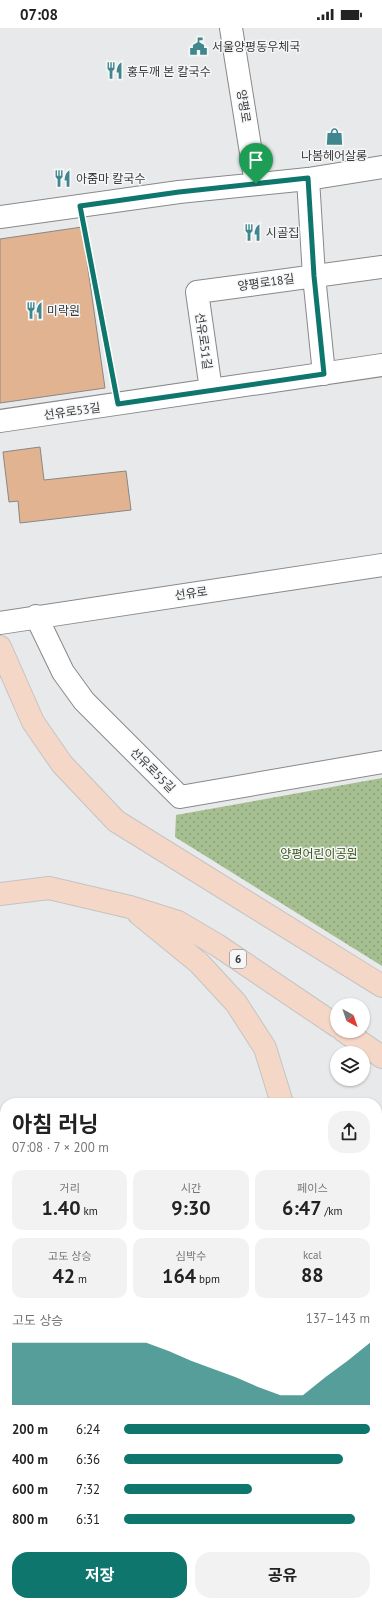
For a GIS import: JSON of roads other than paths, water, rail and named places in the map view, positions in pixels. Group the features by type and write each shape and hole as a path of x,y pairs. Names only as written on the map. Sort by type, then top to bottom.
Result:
{"main road":[{"path":"0,647 33,722 62,764 116,821 382,986"},
{"name":"6","path":"0,894 49,888 130,907 178,922 217,945 330,1021"},
{"path":"130,907 199,963 236,1003 265,1048 280,1098"},
{"path":"354,1038 382,1057"}],"street":[{"name":"양평로","path":"232,28 256,184"},
{"path":"0,217 179,192 308,178 382,167"},
{"path":"308,178 314,276 324,374"},
{"name":"양평로18길","path":"197,292 382,266"},
{"name":"선유로51길","path":"197,292 211,390"},
{"name":"선유로53길","path":"0,421 382,365"},
{"name":"선유로","path":"0,623 36,616 382,565"},
{"name":"선유로55길","path":"36,616 63,672 84,701 180,796 382,762"}],"place":[{"name":"서울양평동우체국","path":"199,46"},
{"name":"홍두깨 본 칼국수","path":"114,71"},
{"name":"나봄헤어살롱","path":"334,136"},
{"name":"아줌마 칼국수","path":"63,178"},
{"name":"시골집","path":"253,232"},
{"name":"미락원","path":"34,310"}],"park label":[{"name":"양평어린이공원","path":"319,853"}]}
